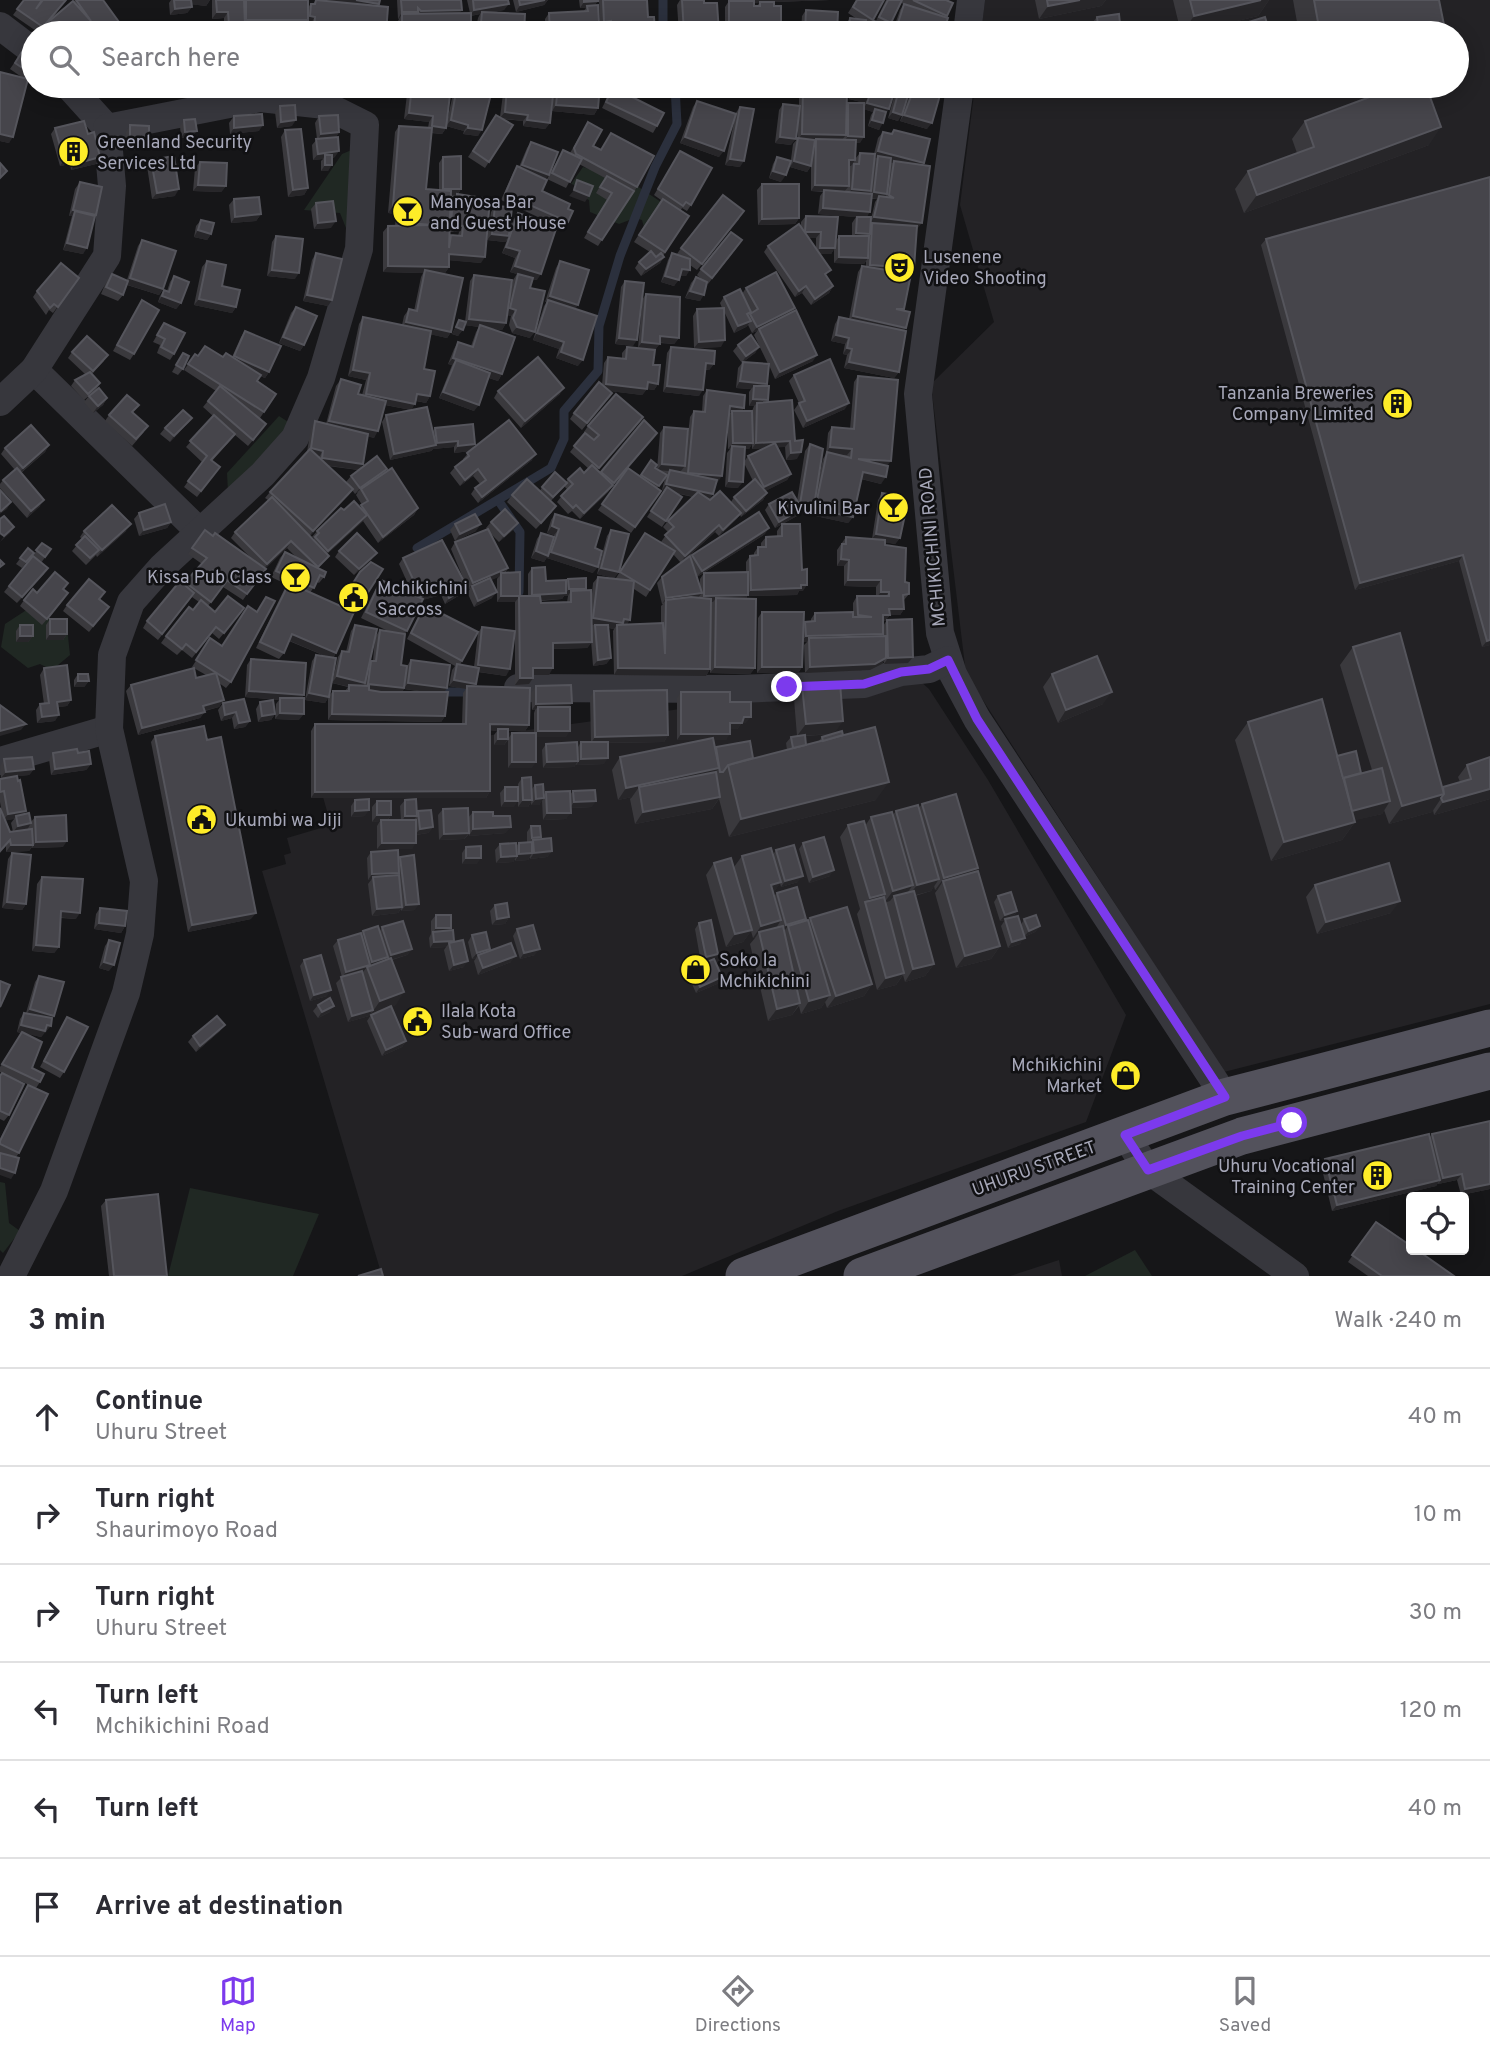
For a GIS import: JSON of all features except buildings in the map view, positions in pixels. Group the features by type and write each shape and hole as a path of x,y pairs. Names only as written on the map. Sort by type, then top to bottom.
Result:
{"main road":[{"name":"UHURU STREET","path":"744,1276 1225,1097 1490,1028"},
{"path":"862,1276 1242,1136 1490,1071"}],"street":[{"path":"968,21 971,0"},
{"path":"0,26 21,42"},
{"path":"0,402 34,370 107,256 113,186 107,128 80,98"},
{"path":"11,1276 54,1191 126,993 140,934 144,881 109,729 111,655 131,602 162,567 263,474 295,438 321,378 359,249 365,125 325,105 260,98 107,128"},
{"name":"MCHIKICHINI ROAD","path":"958,98 918,394 940,633 948,660 977,719 1225,1097"},
{"path":"34,370 201,533"},
{"path":"519,688 736,689 864,684 901,672 929,669 948,660"},
{"path":"0,761 109,729"},
{"path":"1125,1135 1148,1170 1293,1275"}],"shaded area":[{"path":"985,0 1490,0 1490,1004 1224,1072 966,674 931,384 994,322 960,205 973,98 1469,98 1469,21 982,21"},
{"path":"354,149 354,229 346,228 340,213 304,210 342,154"},
{"path":"583,167 625,178 667,206 645,231 642,220 635,218 619,224 590,212 589,200 576,194 578,186 571,184"},
{"path":"279,416 293,425 228,492 227,473"},
{"path":"28,609 67,627 70,655 52,670 40,664 28,668 1,647 5,624"},
{"name":"Soko la Mchikichini","path":"919,680 929,689 988,780 1126,1015 1086,1122 838,1211 682,1276 382,1276 262,871 286,864 284,855 291,853 287,838 331,825 319,783 492,735 819,690"},
{"path":"0,1182 5,1183 9,1223 20,1231 3,1253 0,1250"},
{"path":"190,1188 319,1214 293,1276 168,1276"},
{"path":"1135,1250 1152,1276 1085,1276"},
{"path":"1059,1260 1062,1276 1010,1276"}],"waterway":[{"path":"663,0 663,21"},
{"path":"417,548 551,468 564,439 564,411 598,371 599,326 620,256 655,167 677,124 676,98"},
{"path":"498,500 520,532 519,592"},
{"path":"441,692 473,692"}],"place":[{"name":"Greenland Security Services Ltd","path":"74,152"},
{"name":"Manyosa Bar and Guest House","path":"407,212"},
{"name":"Lusenene Video Shooting","path":"900,267"},
{"name":"Tanzania Breweries Company Limited","path":"1397,403"},
{"name":"Kivulini Bar","path":"893,508"},
{"name":"Kissa Pub Class","path":"295,577"},
{"name":"Mchikichini Saccoss","path":"354,598"},
{"name":"Ukumbi wa Jiji","path":"202,820"},
{"name":"Soko la Mchikichini","path":"696,970"},
{"name":"Ilala Kota Sub-ward Office","path":"418,1021"},
{"name":"Mchikichini Market","path":"1125,1075"},
{"name":"Uhuru Vocational Training Center","path":"1378,1176"}],"route":[{"path":"787,687 864,684 901,672 929,669 948,660 977,719 1225,1097 1125,1135 1148,1170 1242,1136 1292,1123"}]}
